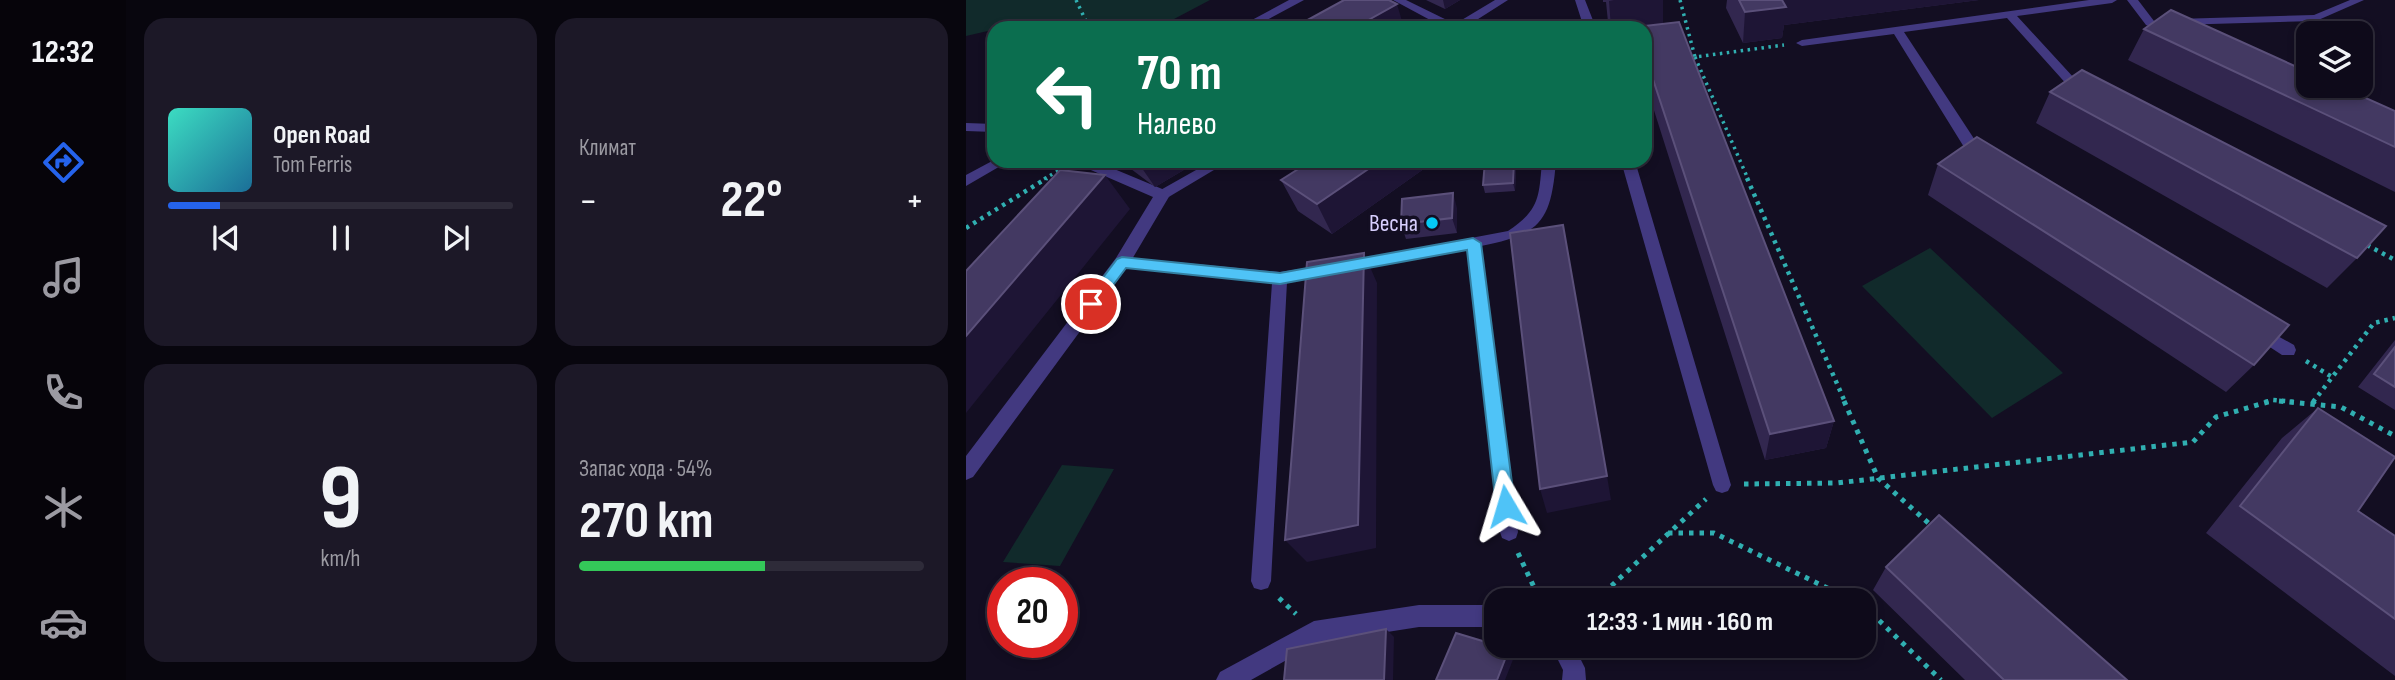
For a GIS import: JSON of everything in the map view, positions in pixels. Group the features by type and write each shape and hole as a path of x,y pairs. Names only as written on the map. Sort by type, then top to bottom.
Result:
{"street":[{"path":"1256,21 1297,0"},
{"path":"966,471 1122,262 1162,195 1098,168"},
{"path":"1228,680 1314,632 1419,616 1484,616"},
{"path":"1569,658 1574,668 1574,680"}],"lane":[{"path":"1398,0 1441,21"},
{"path":"1467,21 1503,0"},
{"path":"1580,0 1588,21"},
{"path":"1802,43 2112,0"},
{"path":"2132,0 2150,23 2187,41"},
{"path":"2150,23 2316,18 2359,0"},
{"path":"2008,13 2078,92 2090,98"},
{"path":"1897,30 1977,157 1989,164"},
{"path":"966,127 987,128"},
{"path":"966,181 989,168"},
{"path":"1162,195 1210,168"},
{"path":"1122,262 1280,278 1512,236 1535,222 1545,201 1548,168"},
{"path":"1630,168 1722,485"},
{"path":"1473,243 1509,532"},
{"path":"1261,581 1280,278"},
{"path":"2242,321 2287,350"}],"path":[{"path":"1076,0 1086,21"},
{"path":"1680,0 1695,57 1878,478 1939,532"},
{"path":"1680,43 1691,41"},
{"path":"1695,57 1802,43"},
{"path":"966,228 1063,168"},
{"path":"2367,245 2395,260"},
{"path":"2312,404 2374,323 2395,318"},
{"path":"1609,588 1722,485 1837,483 2193,442 2216,417 2273,400 2341,407 2395,436"},
{"path":"1509,532 1535,588"},
{"path":"1667,533 1714,533 1827,588"},
{"path":"1261,581 1314,632"},
{"path":"1876,618 1941,680"}],"green space":[{"path":"966,0 1210,0 1170,21 987,21 987,31 966,36"},
{"path":"1930,248 2063,373 1992,418 1862,286"},
{"path":"1062,465 1114,469 1060,566 1003,562"}],"building":[{"path":"1344,0 1389,0 1397,4 1367,21 1306,21"},
{"path":"1739,0 1782,0 1786,7 1745,12"},
{"path":"2171,10 2296,67 2296,98 2366,98 2395,111 2395,147 2144,29"},
{"path":"1679,22 1834,421 1770,434 1652,76 1652,25"},
{"path":"2082,70 2386,226 2357,258 2050,92"},
{"path":"1977,137 2289,325 2254,365 1938,164"},
{"path":"1300,168 1370,168 1317,204 1281,180"},
{"path":"1484,168 1514,168 1513,183 1483,185"},
{"path":"1060,170 1105,175 966,336 966,271"},
{"path":"1453,193 1452,218 1401,224 1402,199"},
{"path":"1563,225 1607,476 1540,489 1510,233"},
{"path":"1364,253 1358,525 1285,540 1307,262"},
{"path":"2395,347 2395,387 2374,374"},
{"path":"2318,408 2395,457 2358,511 2395,536 2395,619 2240,506"},
{"path":"1939,515 2127,680 2004,680 1886,567"},
{"path":"1386,629 1384,680 1284,680 1287,649"},
{"path":"1456,633 1484,641 1484,658 1506,658 1497,680 1436,680"}],"place":[{"name":"Весна","path":"1432,223"}],"route":[{"path":"1091,304 1122,262 1280,278 1473,243 1506,506"}]}
